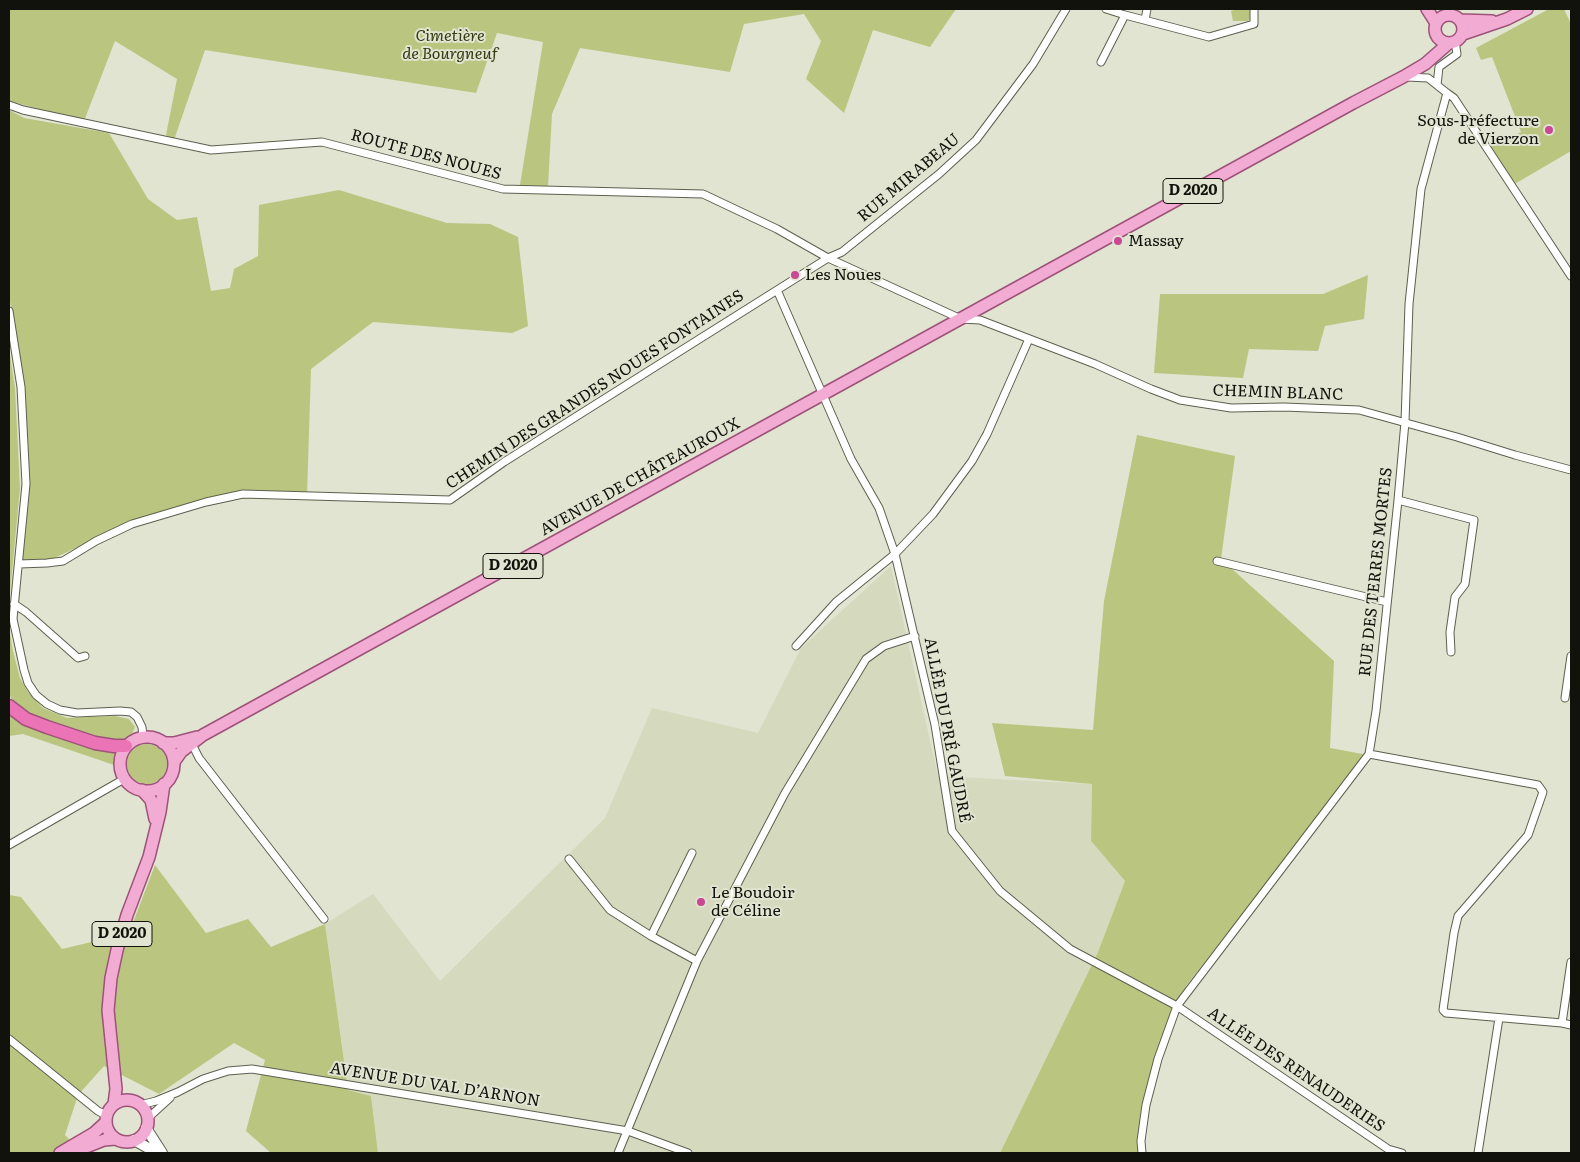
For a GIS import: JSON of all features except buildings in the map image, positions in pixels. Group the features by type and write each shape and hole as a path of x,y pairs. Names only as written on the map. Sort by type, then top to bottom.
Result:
{"highway":[{"path":"9,706 26,719 47,727 95,743 126,746"}],"main road":[{"path":"1427,9 1436,23 1437,36 1442,41 1456,39 1527,9"},
{"path":"1434,9 1445,15 1453,15 1463,24 1456,39"},
{"path":"1436,23 1445,15"},
{"path":"1460,20 1498,22"},
{"path":"1426,63 1437,36"},
{"name":"D 2020","path":"961,319 1403,77 1426,63 1456,39"},
{"name":"AVENUE DE CHÂTEAUROUX","path":"190,742 961,319"},
{"path":"153,737 163,743 170,751 174,762 172,775 164,784 154,789 142,790 133,787 124,779 120,767 121,756 126,746 134,740 153,737"},
{"name":"D 2020","path":"163,743 190,742"},
{"name":"D 2020","path":"174,762 190,742"},
{"name":"D 2020","path":"114,1104 116,1089 108,1010 111,978 127,915 149,858 164,784"},
{"name":"D 2020","path":"142,790 151,800 155,811 156,828"},
{"name":"D 2020","path":"110,1043 122,1084 136,1102"},
{"path":"60,1153 94,1133 106,1119 114,1104 122,1101 136,1102 147,1123 142,1136 125,1142 115,1139 104,1140 71,1153"},
{"path":"106,1119 108,1131 115,1139"}],"street":[{"name":"RUE MIRABEAU","path":"828,258 842,252 939,174 976,140 1033,64 1066,9"},
{"path":"1106,9 1209,37 1254,24 1254,9"},
{"path":"1145,20 1147,9"},
{"path":"1101,62 1125,15"},
{"path":"1437,85 1439,67 1457,54 1456,39"},
{"path":"1426,63 1428,78"},
{"path":"1403,77 1428,78 1454,98 1571,276"},
{"name":"RUE DES TERRES MORTES","path":"1142,1153 1141,1141 1146,1105 1158,1059 1176,1006 1369,754 1376,711 1398,500 1405,422 1409,304 1421,189 1447,93"},
{"name":"ROUTE DES NOUES","path":"9,105 23,110 211,150 322,142 503,190 703,194 777,229 828,258 961,319"},
{"name":"CHEMIN DES GRANDES NOUES FONTAINES","path":"19,564 63,561 96,540 132,524 206,502 243,494 450,500 504,462 828,258"},
{"name":"ALLÉE DU PRÉ GAUDRÉ","path":"777,290 851,459 879,508 895,554 935,725 952,831 1000,891 1070,949 1176,1006"},
{"path":"9,311 21,387 26,484 14,604 14,627 28,683 36,695 47,704 60,710 77,713 130,712 138,717 142,727 143,738"},
{"name":"CHEMIN BLANC","path":"961,319 980,320 1180,400 1231,408 1358,410 1571,470"},
{"path":"796,646 836,602 895,554 933,514 972,461 987,434 1029,339"},
{"path":"1398,500 1474,520 1465,584 1455,597 1450,632 1452,652"},
{"path":"1217,560 1387,602"},
{"path":"14,604 26,612 78,658 86,656"},
{"path":"618,1153 697,961 785,793 866,659 884,646 915,636"},
{"path":"1565,698 1571,656"},
{"path":"190,742 199,758 324,919"},
{"path":"1369,754 1538,785 1543,792 1528,834 1458,916 1443,1010 1446,1013 1571,1024"},
{"path":"9,845 124,779"},
{"path":"650,936 692,853"},
{"path":"569,860 610,910 650,936 697,961"},
{"path":"1562,1023 1571,962"},
{"name":"ALLÉE DES RENAUDERIES","path":"1176,1006 1388,1149 1402,1153"},
{"path":"1478,1153 1499,1018"},
{"path":"9,1039 98,1110 106,1119"},
{"name":"AVENUE DU VAL D’ARNON","path":"136,1102 156,1101 203,1079 228,1071 252,1069 628,1131 688,1153"},
{"name":"AVENUE DU VAL D’ARNON","path":"147,1123 160,1106 178,1092"},
{"path":"147,1123 162,1153"},
{"path":"134,1140 157,1153"}],"shaded area":[{"path":"891,566 938,776 1092,784 1091,841 1125,881 1098,952 1000,1153 378,1153 371,1096 348,1090 325,924 373,894 440,981 605,818 652,708 758,733 801,648"}],"green space":[{"name":"Cimetière de Bourgneuf","path":"9,9 956,9 930,47 873,30 844,113 806,79 821,41 804,14 744,24 730,72 580,48 552,114 548,186 520,185 543,42 497,33 476,93 205,50 174,140 166,135 177,79 115,41 84,121 9,101"},
{"path":"1237,9 1252,10 1251,18 1248,21 1233,21 1231,11"},
{"path":"1549,9 1564,9 1571,24 1571,151 1513,185 1488,148 1521,132 1492,57 1481,60 1476,48"},
{"path":"9,110 24,118 109,133 148,199 177,220 197,217 211,291 230,288 234,269 258,256 259,205 339,190 447,223 490,224 518,237 528,326 512,333 373,322 311,369 307,495 240,499 135,521 52,559 22,565 30,477 22,377 9,295"},
{"path":"1368,275 1364,319 1325,326 1318,351 1249,349 1243,378 1154,373 1160,294 1323,294"},
{"path":"9,348 15,388 20,488 9,604 10,464"},
{"path":"1137,435 1235,456 1221,559 1334,661 1330,748 1368,755 1186,986 1164,1037 1147,1101 1143,1153 1000,1153 1098,952 1125,881 1091,841 1092,784 1005,776 992,723 1093,730 1104,601"},
{"path":"9,627 20,678 28,692 43,708 67,718 115,716 129,719 135,727 132,734 126,739 115,741 95,737 31,715 12,700 9,694"},
{"path":"9,713 118,750 114,765 23,734 9,736"},
{"path":"151,744 158,747 164,753 167,764 166,772 158,781 151,784 143,784 136,781 128,772 127,760 130,753 139,745"},
{"path":"155,865 206,933 248,919 271,947 325,924 348,1090 371,1096 378,1153 271,1153 246,1131 265,1060 234,1043 159,1094 104,1066 78,1095 65,1135 83,1153 9,1153 9,895 21,897 62,949 129,933"}],"place":[{"name":"Sous-Préfecture de Vierzon","path":"1549,130"},
{"name":"Massay","path":"1118,241"},
{"name":"Les Noues","path":"795,275"},
{"name":"Le Boudoir de Céline","path":"701,902"}]}
